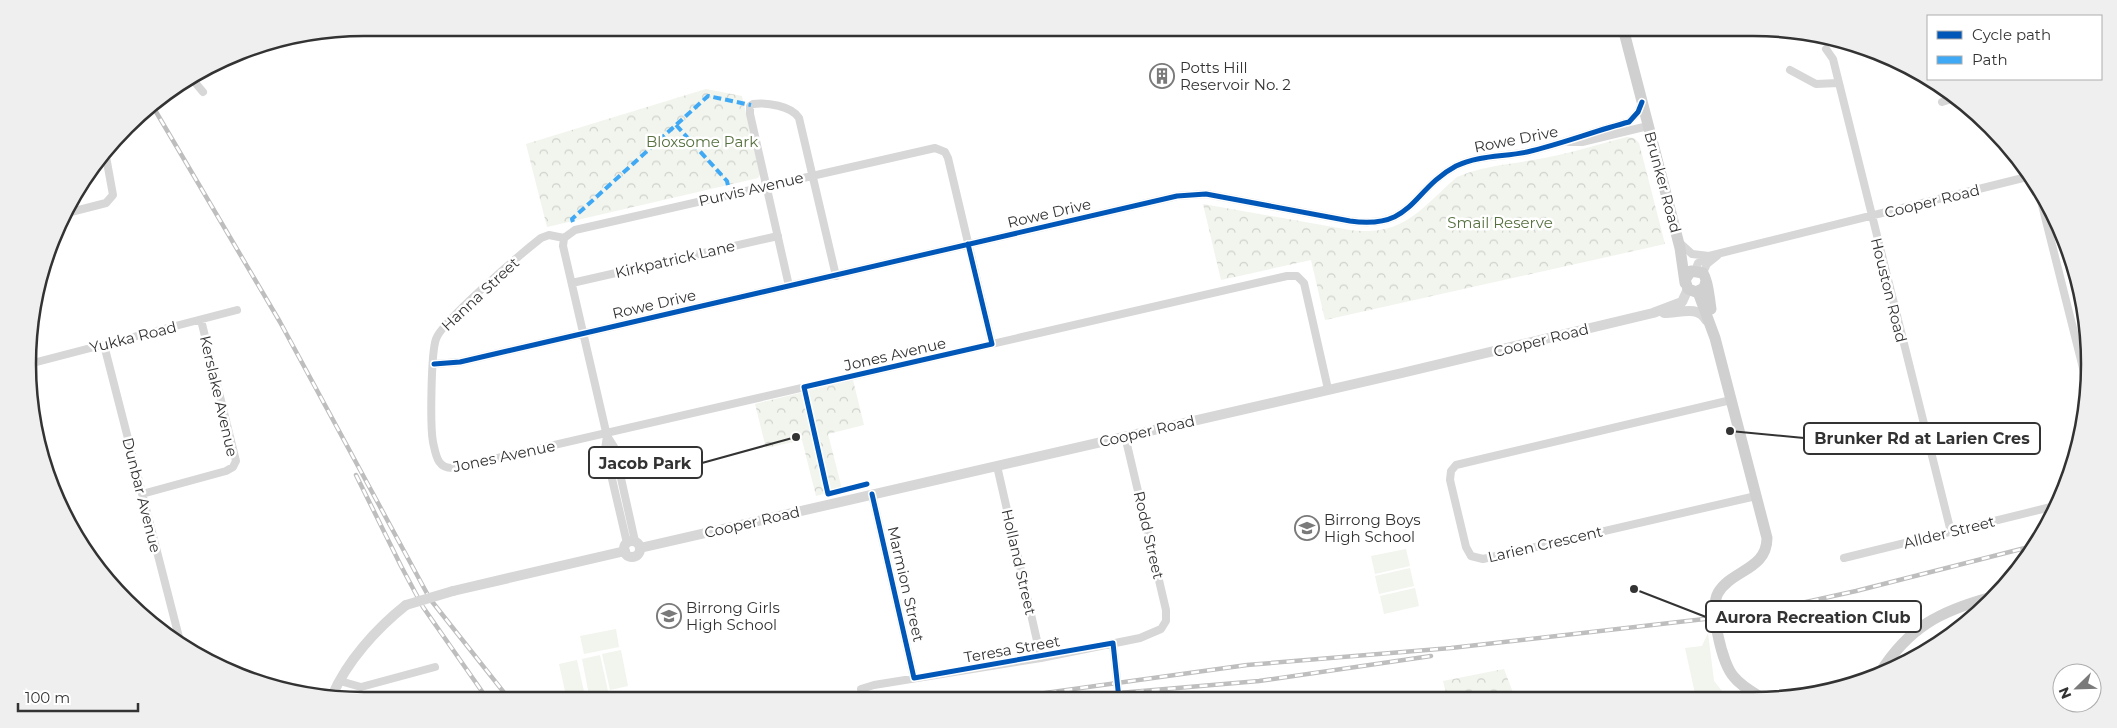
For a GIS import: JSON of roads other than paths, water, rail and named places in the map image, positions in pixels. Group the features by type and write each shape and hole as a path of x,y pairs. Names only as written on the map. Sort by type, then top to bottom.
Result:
{"main road":[{"name":"Brunker Road","path":"1625,36 1692,289 1715,338"},
{"name":"Brunker Road","path":"1679,244 1700,274 1767,538 1765,551 1753,566 1728,581 1718,593 1716,613 1724,662 1734,678 1754,692"},
{"path":"1700,274 1704,288 1692,289 1687,275 1700,274"},
{"path":"1887,663 1901,644 1929,621 1950,610 1979,601"}],"street":[{"name":"Houston Road","path":"1826,49 1833,59 1951,532"},
{"path":"1790,70 1816,84 1838,83"},
{"path":"196,83 204,92"},
{"path":"1942,102 1948,100"},
{"name":"Rowe Drive","path":"1567,142 1580,135 1629,122 1638,112 1642,102"},
{"path":"789,286 750,110 750,106 757,103 791,110 799,118 836,276"},
{"name":"Rowe Drive","path":"434,364 460,362 1191,194 1206,194 1358,222 1384,222 1409,208 1438,179 1464,163 1482,157 1518,154 1567,142 1582,142 1648,126"},
{"name":"Purvis Avenue","path":"564,238 575,230 928,149 941,150 948,158 968,244"},
{"path":"74,211 106,203 113,195 107,161"},
{"name":"Cooper Road","path":"1713,256 2023,178"},
{"path":"2044,214 2081,359"},
{"name":"Hanna Street","path":"444,467 438,461 430,430 436,339 452,318 541,238 549,235 564,238"},
{"name":"Kirkpatrick Lane","path":"572,283 778,236"},
{"path":"564,238 563,246 607,435 614,447 632,546"},
{"path":"968,244 992,344"},
{"path":"1679,244 1692,254 1713,256"},
{"path":"1700,274 1698,263 1713,256"},
{"name":"Jones Avenue","path":"444,467 454,468 607,435 1287,276 1297,276 1306,288 1328,389"},
{"path":"1652,313 1674,311 1684,307 1692,300 1692,289"},
{"name":"Yukka Road","path":"36,362 237,310"},
{"path":"1652,313 1700,311 1715,338"},
{"name":"Cooper Road","path":"340,681 375,633 406,605 453,591 632,546 997,466 1475,356 1652,313"},
{"name":"Kerslake Avenue","path":"142,494 226,470 233,467 236,461 201,320"},
{"name":"Dunbar Avenue","path":"104,345 178,634"},
{"name":"Larien Crescent","path":"1731,400 1456,465 1451,471 1450,480 1466,547 1471,556 1483,559 1756,496"},
{"name":"Rodd Street","path":"1125,436 1166,610 1166,621 1157,632"},
{"name":"Holland Street","path":"997,466 1041,658"},
{"name":"Marmion Street","path":"872,494 914,678"},
{"name":"Allder Street","path":"1844,558 2048,508"},
{"name":"Teresa Street","path":"861,689 914,678 1041,658 1157,632"},
{"path":"1113,643 1118,692"},
{"path":"335,690 340,681 361,687 435,667"}],"railway":[{"path":"156,111 280,322 430,599 504,692"},
{"path":"356,475 423,607 482,692"},
{"path":"1052,692 1247,665 1451,648 1722,617 1797,604 1856,591 2024,548"},
{"path":"1130,692 1259,681 1431,656"}],"place":[{"name":"Potts Hill Reservoir No. 2","path":"1162,76"},
{"name":"Brunker Rd at Larien Cres","path":"1730,431"},
{"name":"Jacob Park","path":"796,437"},
{"name":"Birrong Boys High School","path":"1307,528"},
{"name":"Aurora Recreation Club","path":"1634,589"},
{"name":"Birrong Girls High School","path":"669,616"}],"park label":[{"name":"Bloxsome Park","path":"702,141"},
{"name":"Smail Reserve","path":"1500,222"}]}
